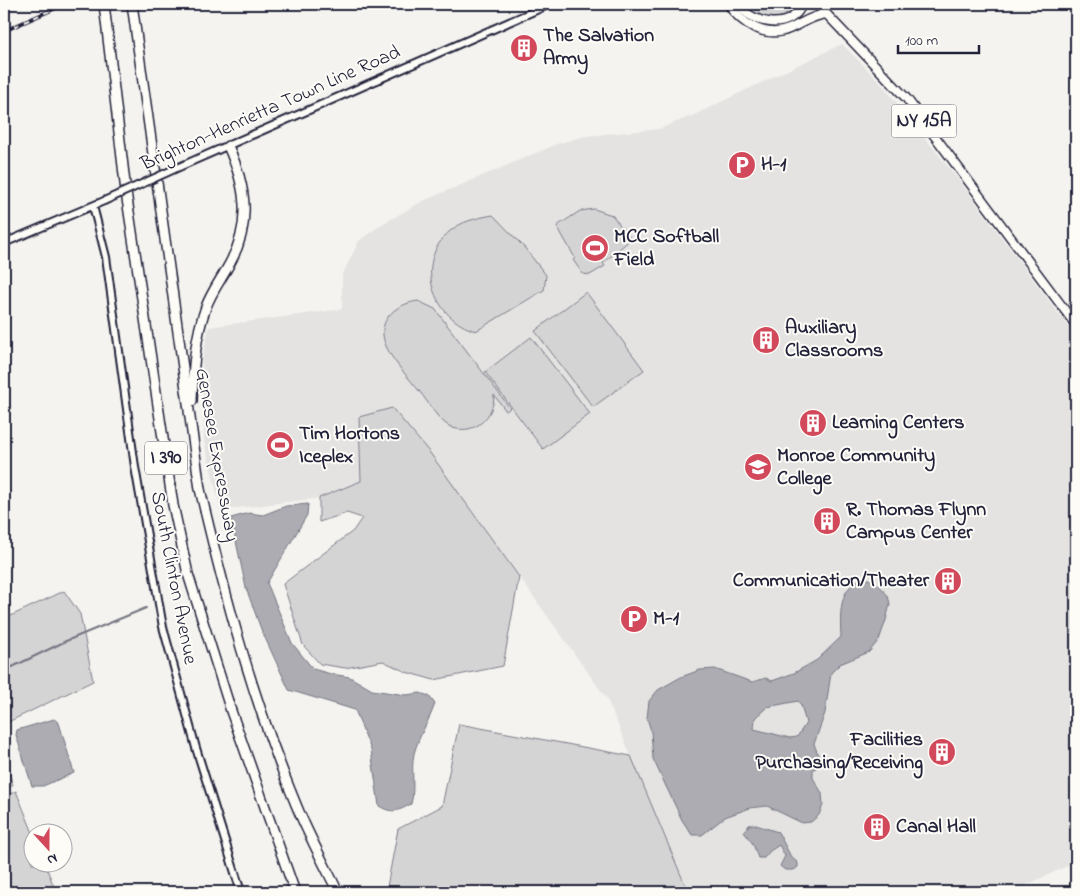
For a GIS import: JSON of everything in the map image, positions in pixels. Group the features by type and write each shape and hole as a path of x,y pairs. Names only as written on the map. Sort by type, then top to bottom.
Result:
{"highway":[{"name":"Genesee Expressway","path":"132,4 192,431 204,506 218,568 243,657 272,744 297,809 338,892"},
{"name":"I 390","path":"103,5 128,202 173,505 185,557 232,717 295,892"},
{"path":"192,431 192,384 198,335 214,289 239,244 246,216 243,186 228,146"}],"main road":[{"path":"728,4 742,20 767,32 783,31 814,16 826,14"},
{"path":"738,4 744,12 763,23 786,20 796,16 802,4"},
{"name":"NY 15A","path":"817,4 908,99 1076,326"}],"street":[{"name":"Brighton-Henrietta Town Line Road","path":"4,244 550,4"},
{"name":"South Clinton Avenue","path":"93,206 106,258 135,467 163,626 196,748 241,892"}],"shaded area":[{"path":"741,4 794,4 794,8 782,17 768,18 754,13"},
{"name":"Monroe Community College","path":"842,44 879,81 959,180 1076,337 1076,862 1011,892 688,892 607,699 430,453 319,498 221,510 204,441 202,359 209,327 342,309 342,275 359,241 379,226 423,201 557,144 585,136 659,129 694,115"},
{"name":"MCC Softball Field","path":"594,209 612,215 631,239 603,263 605,266 590,275 583,274 573,260 575,258 557,226 580,211"},
{"path":"493,215 523,246 546,275 544,290 476,331 461,325 439,303 433,288 431,274 432,258 439,244 450,231 470,220"},
{"path":"586,292 644,370 593,407 535,331"},
{"path":"418,301 435,309 510,408 506,411 494,395 491,410 487,417 476,426 469,429 461,429 453,428 443,422 393,358 383,337 383,329 389,315 402,306"},
{"path":"531,337 590,414 543,449 485,372"},
{"path":"392,408 430,453 519,577 503,666 434,680 406,672 383,661 345,668 320,664 303,645 283,584 353,531 362,518 347,513 319,522 319,498 361,481 359,417"},
{"path":"308,504 307,515 267,583 292,643 313,669 350,677 372,690 406,695 420,693 429,696 435,704 414,754 411,804 399,810 392,811 379,806 371,750 355,710 289,690 261,629 246,588 231,518 249,513 263,515 286,506"},
{"path":"862,579 869,579 879,585 888,596 890,604 879,640 869,652 840,664 831,673 825,713 814,744 819,757 824,759 813,770 813,778 822,793 823,805 819,815 811,822 802,823 767,806 750,808 725,817 702,835 692,835 682,820 653,759 651,731 647,718 649,701 658,690 681,677 700,670 715,669 752,682 766,678 772,681 794,673 817,660 841,637 842,603 848,588","holes":["798,701 806,723 797,737 790,738 754,729 755,718 767,707"]},
{"path":"64,591 80,614 93,681 4,724 4,619"},
{"path":"54,719 59,723 74,773 43,786 32,786 16,735 17,730"},
{"path":"459,724 631,756 688,892 386,892 398,829 442,806"},
{"path":"4,758 13,785 4,789"},
{"path":"16,791 29,824 22,824 22,874 49,874 56,892 4,892 4,797"},
{"path":"753,824 778,832 791,857 798,863 798,867 794,870 785,870 780,866 785,856 779,845 764,858 758,858 753,844 744,832 749,825"}],"waterway":[{"path":"4,671 66,641 146,608"}],"railway":[{"path":"4,31 65,4"}],"place":[{"name":"The Salvation Army","path":"524,48"},
{"name":"H-1","path":"742,165"},
{"name":"MCC Softball Field","path":"595,248"},
{"name":"Auxiliary Classrooms","path":"766,340"},
{"name":"Learning Centers","path":"813,423"},
{"name":"Tim Hortons Iceplex","path":"280,445"},
{"name":"Monroe Community College","path":"758,467"},
{"name":"R. Thomas Flynn Campus Center","path":"827,521"},
{"name":"Communication/Theater","path":"948,581"},
{"name":"M-1","path":"634,619"},
{"name":"Facilities Purchasing/Receiving","path":"942,752"},
{"name":"Canal Hall","path":"877,827"}]}
